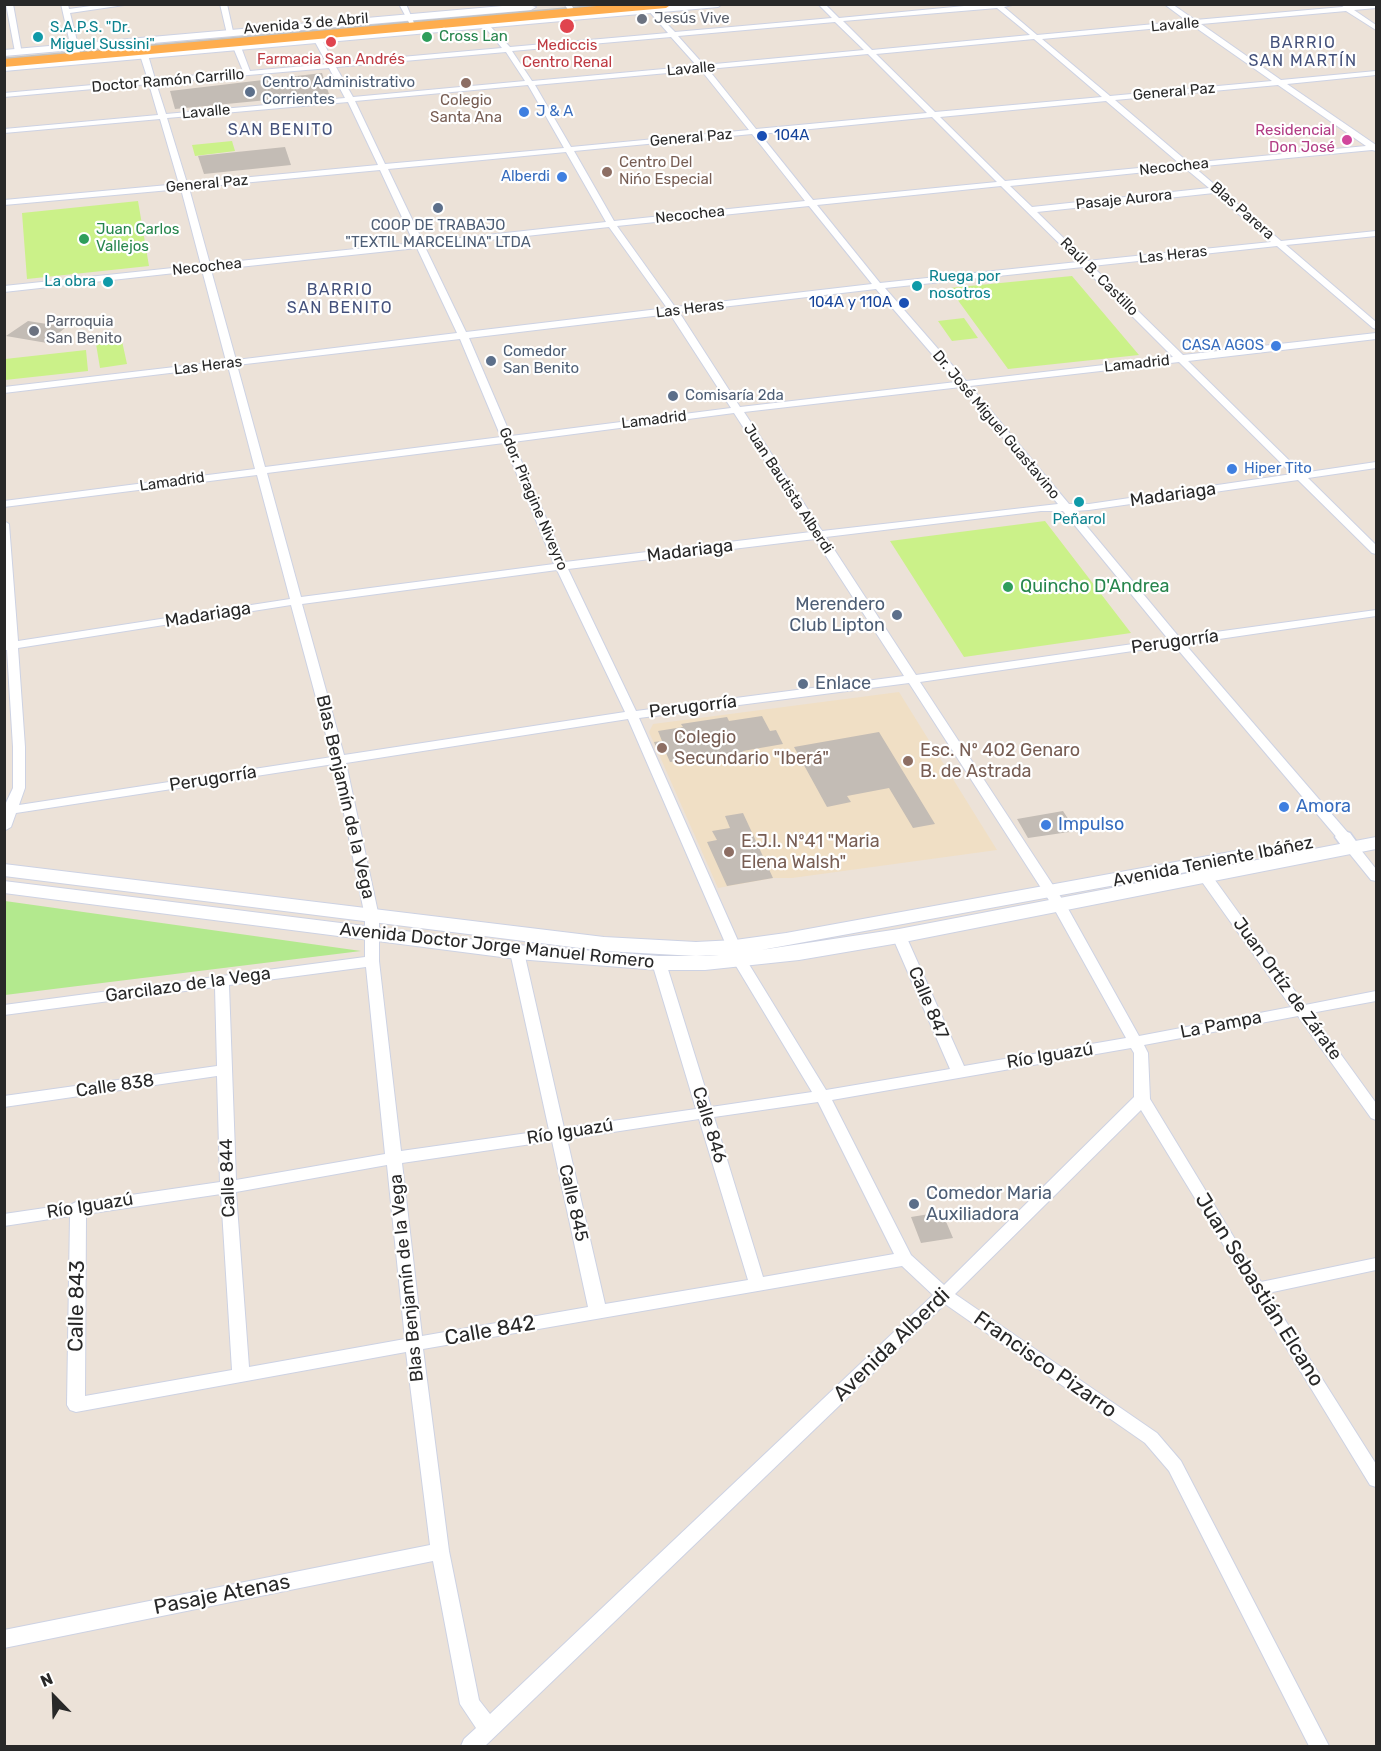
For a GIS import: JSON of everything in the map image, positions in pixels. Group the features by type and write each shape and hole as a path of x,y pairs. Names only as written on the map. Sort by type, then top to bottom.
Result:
{"highway":[{"name":"Avenida 3 de Abril","path":"74,54 146,50 620,4"},
{"name":"Avenida 3 de Abril","path":"570,9 646,9 666,4"},
{"path":"646,9 676,4"},
{"name":"Avenida 3 de Abril","path":"4,61 413,25"},
{"path":"146,50 316,34"},
{"path":"171,53 316,34"},
{"path":"4,61 28,66"}],"main road":[{"name":"Avenida 3 de Abril","path":"646,9 718,4"},
{"name":"Avenida 3 de Abril","path":"413,25 487,25 570,9"},
{"name":"Avenida 3 de Abril","path":"28,66 74,54 231,34 316,34"},
{"name":"Avenida 3 de Abril","path":"146,50 171,53 237,47 316,34"},
{"name":"Avenida 3 de Abril","path":"4,61 19,52 74,54"},
{"name":"Avenida Teniente Ibáñez","path":"1055,899 1348,842 1377,831"},
{"name":"Avenida Teniente Ibáñez","path":"1348,842 1377,843"},
{"name":"Avenida Doctor Jorge Manuel Romero","path":"4,870 372,926 518,952 659,963 899,936 1055,899"},
{"name":"Avenida Doctor Jorge Manuel Romero","path":"4,887 372,926 738,954 896,922 1055,899"}],"street":[{"path":"9,4 19,52"},
{"path":"74,54 65,8 128,4"},
{"path":"222,4 231,34"},
{"path":"402,4 413,25"},
{"name":"Raúl B. Castillo","path":"821,4 840,20 932,114 1005,183 1180,359 1377,551"},
{"name":"Doctor Ramón Carrillo","path":"4,95 1013,4"},
{"path":"1167,4 1279,83 1376,147"},
{"path":"1341,4 1377,28"},
{"name":"Blas Parera","path":"997,5 1377,326"},
{"name":"Lavalle","path":"4,130 1377,6"},
{"name":"Dr. José Miguel Guastavino","path":"646,9 703,68 809,203 878,286 962,382 1177,642 1377,877"},
{"name":"Juan Bautista Alberdi","path":"487,25 508,50 531,84 611,223 673,311 1055,899"},
{"name":"Gdor. Piragine Niveyro","path":"316,34 350,99 463,335 561,566 632,715 738,954"},
{"path":"237,47 248,74"},
{"name":"Blas Benjamín de la Vega","path":"146,50 339,760 372,926 372,961 414,1344 440,1551 470,1704 489,1729"},
{"name":"General Paz","path":"4,203 1377,73"},
{"name":"Necochea","path":"4,289 611,223 1376,147"},
{"name":"Pasaje Aurora","path":"1031,210 1217,190"},
{"name":"Las Heras","path":"4,390 878,286 1377,233"},
{"name":"Lamadrid","path":"4,504 962,382 1377,336"},
{"name":"Madariaga","path":"8,646 296,601 561,566 1041,508 1089,507 1377,465"},
{"path":"4,524 8,646 19,747 19,788 8,811 4,827"},
{"name":"Perugorría","path":"8,811 632,715 914,679 1377,613"},
{"path":"4,750 19,747"},
{"name":"Juan Ortíz de Zárate","path":"1201,871 1377,1114"},
{"path":"1055,899 1141,1053 1142,1100"},
{"name":"Calle 847","path":"899,936 958,1071"},
{"name":"Calle 845","path":"518,952 598,1312"},
{"name":"Francisco Pizarro","path":"738,954 822,1096 905,1259 944,1295 1151,1438 1175,1466 1318,1746"},
{"name":"Garcilazo de la Vega","path":"4,1010 372,961"},
{"name":"Calle 846","path":"659,963 758,1286"},
{"name":"Calle 844","path":"222,980 228,1187 241,1375"},
{"name":"La Pampa","path":"1135,1042 1377,996"},
{"name":"Río Iguazú","path":"4,1220 228,1187 394,1158 822,1096 1135,1042"},
{"name":"Calle 838","path":"4,1102 225,1070"},
{"name":"Juan Sebastián Elcano","path":"1142,1100 1257,1289 1377,1479"},
{"name":"Avenida Alberdi","path":"471,1746 944,1295 1142,1100"},
{"name":"Calle 843","path":"76,1405 78,1208"},
{"name":"Calle 842","path":"76,1405 905,1259"},
{"path":"1257,1289 1377,1264"},
{"name":"Pasaje Atenas","path":"4,1639 440,1551"}],"shaded area":[{"path":"899,692 997,850 792,878 773,878 718,888 649,732 653,724"}],"green space":[{"path":"232,141 235,151 195,156 192,145"},
{"name":"Juan Carlos Vallejos","path":"138,201 149,266 27,279 22,213"},
{"path":"1072,276 1139,355 1008,369 949,288"},
{"path":"964,318 978,338 952,341 938,321"},
{"path":"122,341 127,364 100,368 96,344"},
{"path":"86,350 88,371 5,380 5,359"},
{"name":"Quincho D'Andrea","path":"1045,521 1131,633 964,657 890,541"},
{"path":"5,901 361,951 5,995"}],"building":[{"name":"Centro Administrativo Corrientes","path":"322,73 329,94 175,109 170,91"},
{"path":"285,147 291,165 204,174 198,156"},
{"name":"Parroquia San Benito","path":"28,321 66,327 47,343 6,336"},
{"name":"Colegio Secundario \"Iberá\"","path":"762,716 770,731 776,730 783,744 743,751 745,755 696,763 694,759 670,762 666,753 659,754 654,742 662,741 658,731 683,727 681,724 727,717 729,721"},
{"path":"879,732 935,824 913,828 889,788 847,796 851,802 827,807 794,747"},
{"name":"Impulso","path":"1063,811 1076,831 1028,838 1017,819"},
{"name":"E.J.I. Nº41 \"Maria Elena Walsh\"","path":"743,813 773,878 727,886 707,842 717,840 712,831 730,828 725,816"},
{"path":"942,1212 953,1238 921,1243 911,1217"}],"place":[{"name":"Jesús Vive","path":"642,19"},
{"name":"Mediccis Centro Renal","path":"567,26"},
{"name":"S.A.P.S. \"Dr. Miguel Sussini\"","path":"38,37"},
{"name":"Cross Lan","path":"427,37"},
{"name":"Farmacia San Andrés","path":"331,42"},
{"name":"Colegio Santa Ana","path":"466,83"},
{"name":"Centro Administrativo Corrientes","path":"250,92"},
{"name":"J & A","path":"524,112"},
{"name":"104A","path":"762,136"},
{"name":"Residencial Don José","path":"1347,140"},
{"name":"Centro Del Nińo Especial","path":"607,172"},
{"name":"Alberdi","path":"562,177"},
{"name":"COOP DE TRABAJO \"TEXTIL MARCELINA\" LTDA","path":"438,208"},
{"name":"Juan Carlos Vallejos","path":"84,239"},
{"name":"La obra","path":"108,282"},
{"name":"Ruega por nosotros","path":"917,286"},
{"name":"104A y 110A","path":"904,303"},
{"name":"Parroquia San Benito","path":"34,331"},
{"name":"CASA AGOS","path":"1276,346"},
{"name":"Comedor San Benito","path":"491,361"},
{"name":"Comisaría 2da","path":"673,396"},
{"name":"Hiper Tito","path":"1232,469"},
{"name":"Peñarol","path":"1079,502"},
{"name":"Quincho D'Andrea","path":"1008,587"},
{"name":"Merendero Club Lipton","path":"897,615"},
{"name":"Enlace","path":"803,684"},
{"name":"Colegio Secundario \"Iberá\"","path":"662,748"},
{"name":"Esc. Nº 402 Genaro B. de Astrada","path":"908,761"},
{"name":"Amora","path":"1284,807"},
{"name":"Impulso","path":"1046,825"},
{"name":"E.J.I. Nº41 \"Maria Elena Walsh\"","path":"729,852"},
{"name":"Comedor Maria Auxiliadora","path":"914,1204"}],"district":[{"name":"BARRIO SAN MARTÍN","path":"1303,52"},
{"name":"SAN BENITO","path":"281,130"},
{"name":"BARRIO SAN BENITO","path":"340,299"}]}
